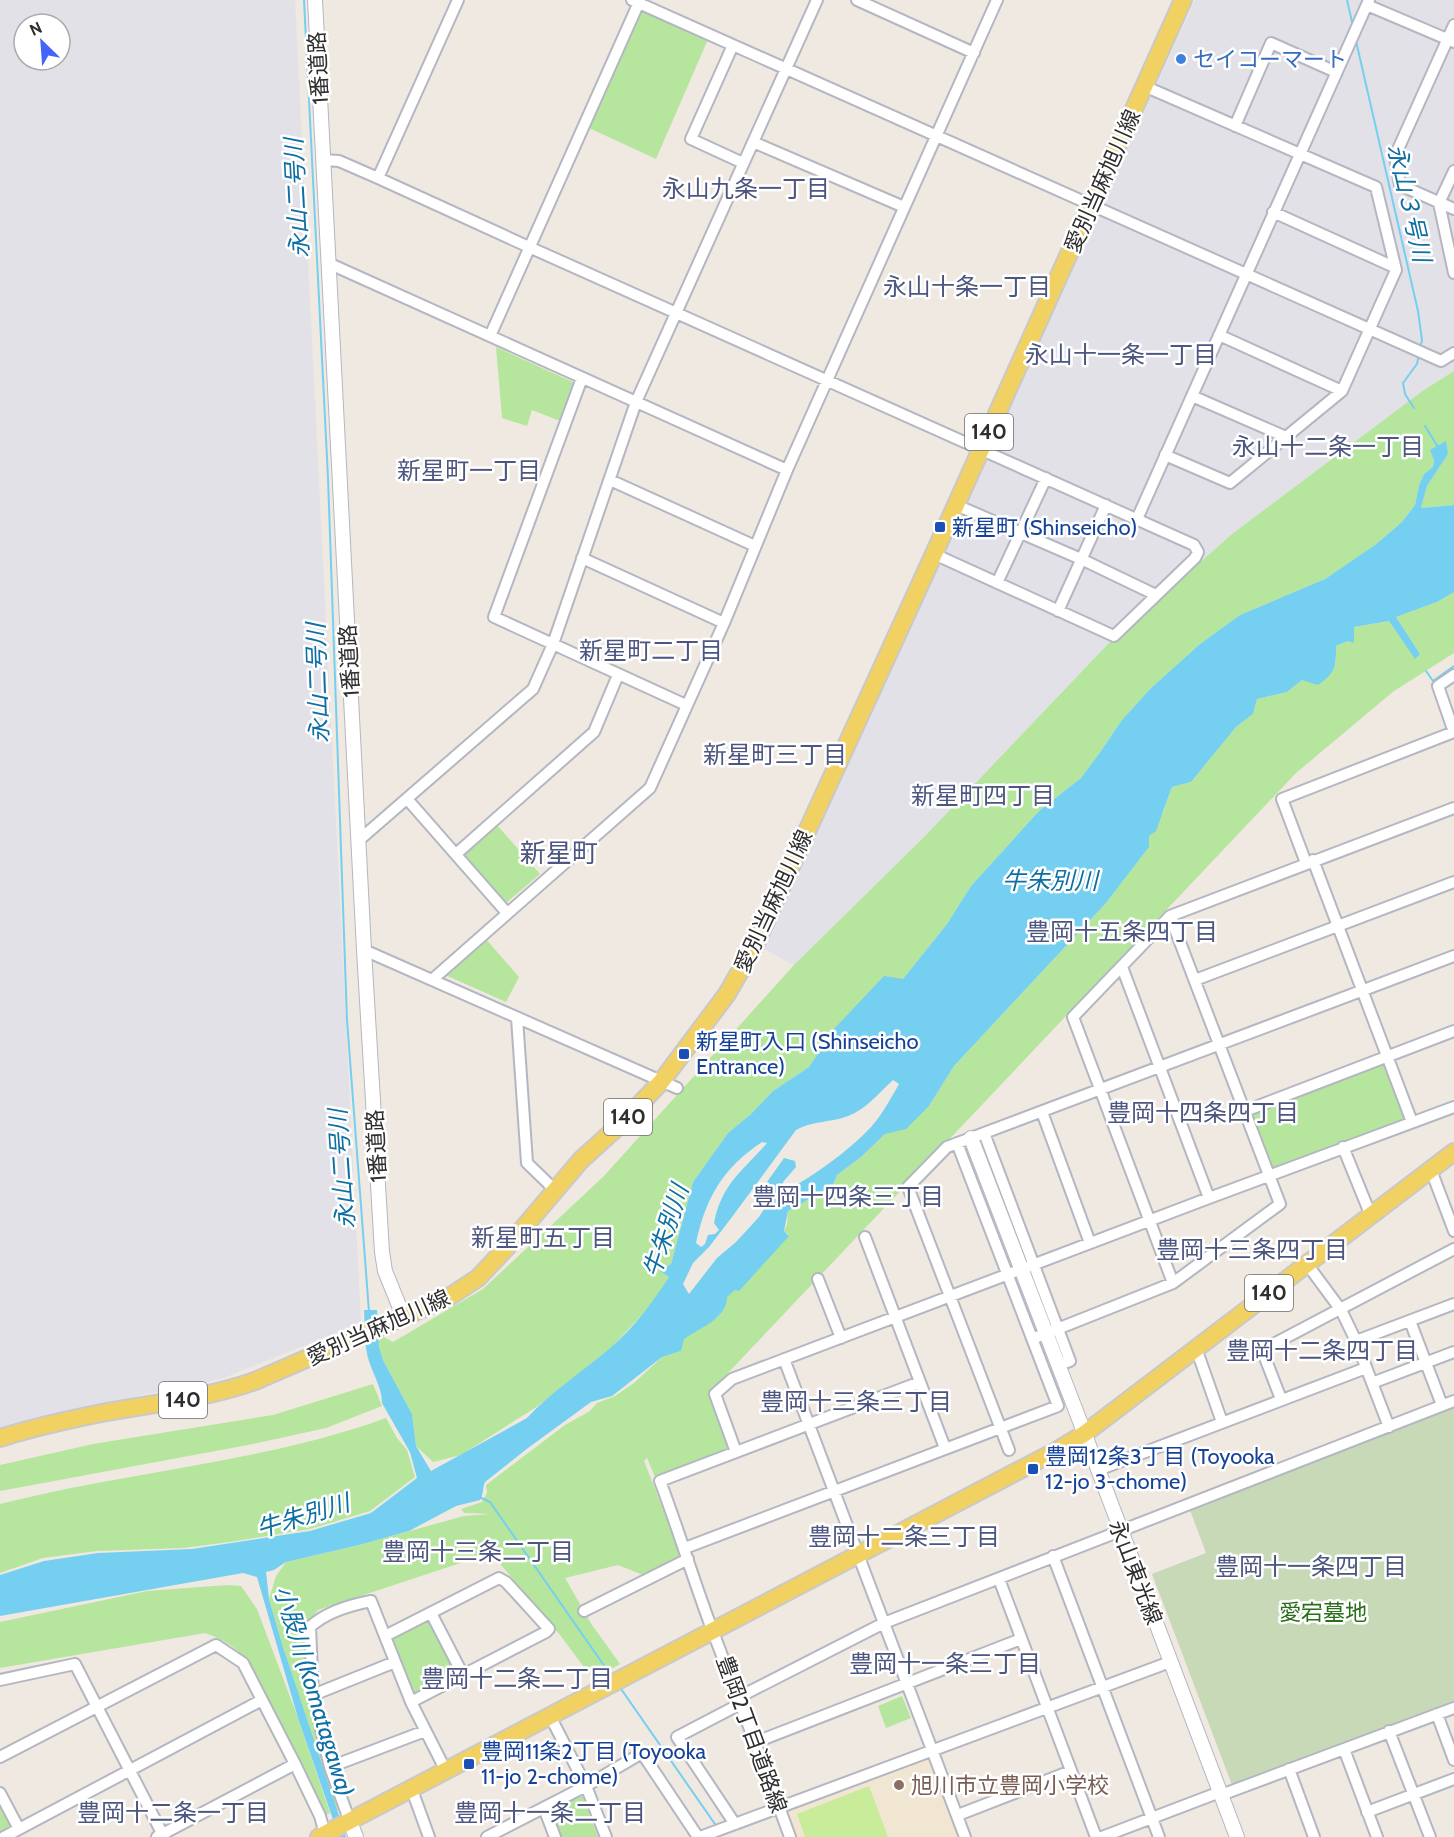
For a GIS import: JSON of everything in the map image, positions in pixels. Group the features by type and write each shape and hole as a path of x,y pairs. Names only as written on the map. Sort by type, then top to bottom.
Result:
{"main road":[{"name":"愛別当麻旭川線","path":"0,1438 61,1422 230,1390 449,1298 478,1278 507,1248 581,1160 669,1085 754,947 1183,0"},
{"name":"140","path":"336,1832 550,1716 1084,1434 1454,1152"}],"street":[{"name":"1番道路","path":"315,0 358,841 382,1252 385,1271 404,1318"},
{"path":"358,841 408,800 533,689 553,644 636,402 817,0"},
{"path":"857,0 974,52"},
{"path":"433,979 650,788 724,623 788,470 997,0"},
{"path":"378,178 455,1"},
{"path":"490,336 637,1 1441,361 1454,353"},
{"path":"1137,519 1368,2 1451,41"},
{"path":"1454,25 1451,41 1395,156 1400,185 1454,209"},
{"path":"1235,126 1271,43 1336,72"},
{"path":"733,45 691,139 743,163"},
{"path":"1144,86 1376,187 1395,270 1342,391 1230,483 1165,455"},
{"path":"753,142 904,207"},
{"path":"323,160 339,161 378,178 1194,544 1197,549 1195,558 1114,636 934,554"},
{"path":"1454,171 1439,203 1454,273"},
{"path":"1274,212 1394,267"},
{"path":"328,263 788,470"},
{"path":"1219,335 1342,391"},
{"path":"582,378 494,617 686,705"},
{"path":"1192,396 1286,437"},
{"path":"997,583 1046,478"},
{"path":"610,480 755,546"},
{"path":"956,504 1156,595"},
{"path":"1058,611 1106,505"},
{"path":"582,558 724,623"},
{"path":"456,854 594,732 618,675"},
{"path":"1412,1122 1338,926 1282,799 1453,735 1438,686 1454,675"},
{"path":"408,800 507,913"},
{"path":"1173,1283 1073,1017 1170,916 1454,808"},
{"path":"1195,980 1454,882"},
{"path":"1032,1339 1173,1283 1280,1204 1170,916"},
{"path":"364,950 669,1085"},
{"path":"1009,1450 908,1187 947,1147 1454,956"},
{"path":"1122,967 1209,1198"},
{"path":"518,1018 527,1162 555,1190"},
{"path":"1245,1111 1454,1031"},
{"path":"920,1383 736,1452 715,1394 732,1380 784,1359 1454,1107"},
{"path":"1042,1112 1090,1243"},
{"path":"984,1133 996,1203"},
{"name":"永山東光線","path":"971,1138 1021,1269 1051,1331 1058,1365 1237,1837"},
{"path":"957,1143 996,1203"},
{"path":"1343,1147 1371,1216"},
{"path":"1431,1170 1454,1231"},
{"path":"865,1237 945,1448"},
{"path":"1281,1399 1262,1350 1454,1249"},
{"path":"1307,1264 1341,1310 1356,1341 1389,1428"},
{"path":"685,1548 1058,1406 1032,1339 1021,1269"},
{"path":"818,1279 841,1338"},
{"path":"1356,1341 1454,1304"},
{"path":"1410,1321 1442,1405"},
{"path":"1196,1348 1222,1422"},
{"path":"1372,1383 1454,1352"},
{"path":"784,1359 966,1837"},
{"path":"1098,1470 1366,1368"},
{"path":"730,1826 676,1737 740,1700 885,1623 1454,1401"},
{"name":"豊岡2丁目道路線","path":"736,1452 660,1481 790,1837"},
{"path":"1053,1556 1159,1837"},
{"path":"584,1611 688,1559"},
{"path":"385,1636 499,1578 506,1582 549,1629 411,1702"},
{"path":"999,1579 1096,1837"},
{"path":"336,1832 330,1767 313,1695 310,1627 319,1618 358,1603 371,1601 411,1702 446,1772"},
{"path":"431,1613 463,1675"},
{"path":"756,1742 1021,1639"},
{"path":"0,1757 216,1645 243,1663 320,1816 336,1832"},
{"path":"313,1695 395,1662"},
{"path":"487,1837 586,1786 642,1753 702,1836 1170,1662"},
{"path":"0,1680 75,1664 161,1836 295,1764"},
{"path":"4,1837 262,1700"},
{"path":"1102,1837 1454,1708"},
{"path":"1437,1714 1454,1760"},
{"path":"550,1716 586,1786 606,1837"},
{"path":"330,1767 425,1731"},
{"path":"1389,1731 1430,1837"},
{"path":"1344,1749 1377,1837"},
{"path":"1289,1769 1314,1837"},
{"path":"958,1815 1071,1772"},
{"path":"1367,1812 1454,1779"},
{"path":"412,1790 429,1837"},
{"path":"0,1793 19,1829"},
{"path":"544,1808 555,1837"}],"shaded area":[{"path":"0,0 295,0 361,1323 221,1379 78,1408 0,1430"},
{"path":"1195,0 1454,0 1454,371 1421,392 1232,534 1109,643 926,835 794,965 762,948"},
{"name":"旭川市立豊岡小学校","path":"929,1758 958,1837 797,1837 787,1811"}],"green space":[{"path":"642,9 709,37 656,159 589,128"},
{"path":"496,347 575,383 560,421 532,410 527,426 502,418"},
{"path":"1454,371 1454,505 1421,508 1427,486 1448,454 1431,450 1434,460 1433,467 1424,474 1415,505 1402,522 1375,545 1325,579 1240,615 1200,644 1150,689 1122,720 1081,778 1039,811 971,886 947,924 903,979 834,1029 809,1067 773,1091 751,1114 728,1133 693,1182 671,1264 660,1271 669,1277 651,1305 612,1347 538,1406 461,1455 433,1462 416,1446 412,1414 383,1360 378,1334 393,1342 483,1289 604,1176 794,965 926,835 1109,643 1232,534 1421,392"},
{"path":"1454,592 1454,653 1394,691 1296,773 709,1393 715,1394 736,1452 660,1481 655,1477 647,1458 644,1461 681,1555 643,1575 618,1565 565,1578 592,1625 620,1664 593,1679 560,1635 491,1553 318,1610 303,1628 307,1681 319,1738 339,1809 336,1811 269,1599 276,1576 286,1562 359,1545 464,1516 491,1514 464,1513 461,1509 482,1502 487,1493 486,1485 565,1425 590,1411 597,1403 615,1396 634,1383 662,1357 681,1351 683,1339 719,1316 726,1297 789,1235 784,1231 788,1211 832,1187 837,1175 861,1157 885,1134 894,1131 929,1106 954,1066 1106,903 1149,847 1149,836 1163,813 1172,787 1191,782 1236,727 1253,714 1257,699 1287,692 1302,680 1336,662 1336,646 1348,641 1354,627 1389,621 1415,658 1420,654 1396,617 1437,602"},
{"path":"497,825 540,874 506,903 464,854"},
{"path":"485,938 519,977 506,1002 443,974"},
{"path":"1387,1056 1412,1122 1269,1175 1245,1111"},
{"path":"373,1384 382,1406 326,1428 248,1445 0,1491 0,1465 93,1444 273,1415"},
{"name":"愛宕墓地","path":"1454,1407 1454,1702 1232,1785 1152,1574 1206,1553 1190,1510"},
{"path":"386,1418 407,1450 415,1477 370,1511 310,1529 183,1548 97,1551 43,1558 0,1573 0,1504 291,1446"},
{"path":"241,1586 257,1609 298,1718 330,1813 325,1815 253,1668 238,1651 213,1636 205,1633 0,1668 0,1622 147,1591"},
{"path":"431,1619 457,1671 413,1695 391,1639"},
{"path":"902,1696 911,1718 886,1728 878,1706"},
{"path":"869,1786 888,1837 805,1837 797,1814"},
{"path":"580,1796 583,1797 598,1837 560,1837 551,1813"},
{"path":"0,1803 12,1826 0,1832"}],"water":[{"name":"牛朱別川","path":"1446,441 1448,454 1427,486 1421,508 1454,505 1454,592 1437,602 1396,617 1420,654 1415,659 1389,621 1354,627 1354,643 1348,641 1336,646 1334,668 1318,685 1302,680 1287,692 1257,699 1253,714 1236,727 1191,782 1172,787 1156,831 1149,836 1149,847 1106,903 954,1066 929,1106 906,1129 885,1134 861,1157 837,1175 832,1187 788,1211 784,1231 789,1236 739,1291 735,1290 727,1297 726,1305 717,1317 684,1339 681,1351 662,1357 612,1396 591,1402 528,1448 485,1482 480,1500 456,1506 409,1531 286,1562 266,1572 269,1599 282,1644 346,1837 339,1837 298,1718 257,1577 243,1573 0,1616 0,1575 44,1561 98,1553 192,1549 310,1531 371,1513 417,1478 410,1452 382,1403 367,1352 364,1310 377,1310 379,1347 383,1360 412,1414 416,1446 431,1471 527,1418 556,1391 618,1341 656,1296 669,1277 660,1271 671,1264 693,1182 728,1133 751,1114 773,1091 809,1067 834,1029 884,976 903,979 947,924 971,886 1039,811 1081,778 1122,720 1150,689 1200,644 1240,615 1325,579 1375,545 1402,522 1415,505 1424,474 1433,467 1434,460 1430,450","holes":["893,1080 899,1084 883,1112 871,1127 830,1163 785,1192 783,1182 796,1167 795,1161 784,1158 767,1182 768,1203 759,1217 736,1242 717,1258 689,1294 683,1284 693,1263 709,1247 796,1130 841,1118 860,1110","762,1142 767,1143 734,1179 722,1198 714,1223 719,1230 715,1234 708,1235 705,1244 701,1247 696,1243 700,1227 718,1185 737,1162"]}],"waterway":[{"name":"永山二号川","path":"304,0 328,478 347,1020 369,1312"},
{"name":"永山３号川","path":"1347,0 1353,26"},
{"name":"永山３号川","path":"1356,41 1418,311 1422,340 1420,349"},
{"name":"永山３号川","path":"1414,408 1405,394 1403,383 1417,364 1419,354"},
{"name":"永山３号川","path":"1425,426 1438,447"},
{"path":"1426,671 1433,681 1454,666"},
{"path":"479,1497 490,1502 612,1677"},
{"path":"619,1686 717,1827"}],"place":[{"name":"セイコーマート","path":"1181,59"},
{"name":"新星町 (Shinseicho)","path":"940,527"},
{"name":"新星町入口 (Shinseicho Entrance)","path":"684,1054"},
{"name":"豊岡12条3丁目 (Toyooka 12-jo 3-chome)","path":"1033,1469"},
{"name":"豊岡11条2丁目 (Toyooka 11-jo 2-chome)","path":"469,1764"},
{"name":"旭川市立豊岡小学校","path":"899,1785"}],"district":[{"name":"永山九条一丁目","path":"746,189"},
{"name":"永山十条一丁目","path":"967,287"},
{"name":"永山十一条一丁目","path":"1121,355"},
{"name":"永山十二条一丁目","path":"1328,447"},
{"name":"新星町一丁目","path":"469,471"},
{"name":"新星町二丁目","path":"651,651"},
{"name":"新星町三丁目","path":"775,755"},
{"name":"新星町四丁目","path":"983,796"},
{"name":"新星町","path":"559,853"},
{"name":"豊岡十五条四丁目","path":"1122,932"},
{"name":"豊岡十四条四丁目","path":"1203,1113"},
{"name":"豊岡十四条三丁目","path":"848,1197"},
{"name":"新星町五丁目","path":"543,1238"},
{"name":"豊岡十三条四丁目","path":"1252,1250"},
{"name":"豊岡十二条四丁目","path":"1322,1351"},
{"name":"豊岡十三条三丁目","path":"856,1402"},
{"name":"豊岡十二条三丁目","path":"904,1537"},
{"name":"豊岡十三条二丁目","path":"478,1552"},
{"name":"豊岡十一条四丁目","path":"1311,1567"},
{"name":"豊岡十一条三丁目","path":"945,1664"},
{"name":"豊岡十二条二丁目","path":"517,1679"},
{"name":"豊岡十二条一丁目","path":"173,1813"},
{"name":"豊岡十一条二丁目","path":"550,1813"}],"water label":[{"name":"小股川 (Komatagawa)","path":"314,1691"}]}
